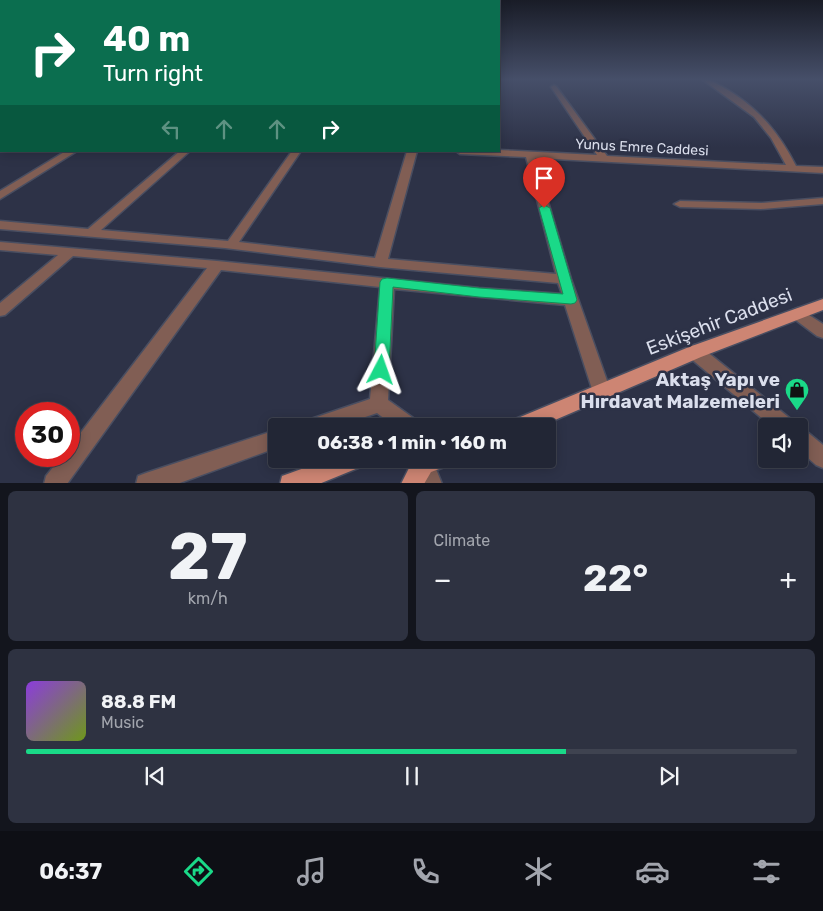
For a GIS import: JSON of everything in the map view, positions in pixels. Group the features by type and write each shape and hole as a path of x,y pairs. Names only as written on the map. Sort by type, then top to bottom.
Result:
{"main road":[{"name":"Eskişehir Caddesi","path":"539,418 695,352 823,304"},
{"path":"293,483 332,468"},
{"path":"412,483 426,470"}],"street":[{"path":"565,103 604,159"},
{"path":"742,103 763,120 776,137 792,168"},
{"path":"0,196 71,152"},
{"path":"90,233 185,152"},
{"path":"231,245 296,152"},
{"path":"380,263 412,152"},
{"name":"Yunus Emre Caddesi","path":"474,152 823,170"},
{"path":"530,156 564,279 602,392"},
{"path":"680,204 761,206 823,200"},
{"path":"0,226 231,245 380,263 564,279"},
{"path":"0,246 217,265 479,293 571,300"},
{"path":"0,311 69,253"},
{"path":"55,483 217,265"},
{"path":"379,404 387,282"},
{"path":"798,314 823,332"},
{"path":"695,352 774,418"},
{"path":"338,418 379,404"},
{"path":"379,404 398,418"},
{"path":"149,483 268,442"},
{"path":"808,446 823,458"}],"place":[{"name":"Aktaş Yapı ve Hırdavat Malzemeleri","path":"797,411"}],"route":[{"path":"381,370 387,282 479,293 571,300 544,208"}]}
